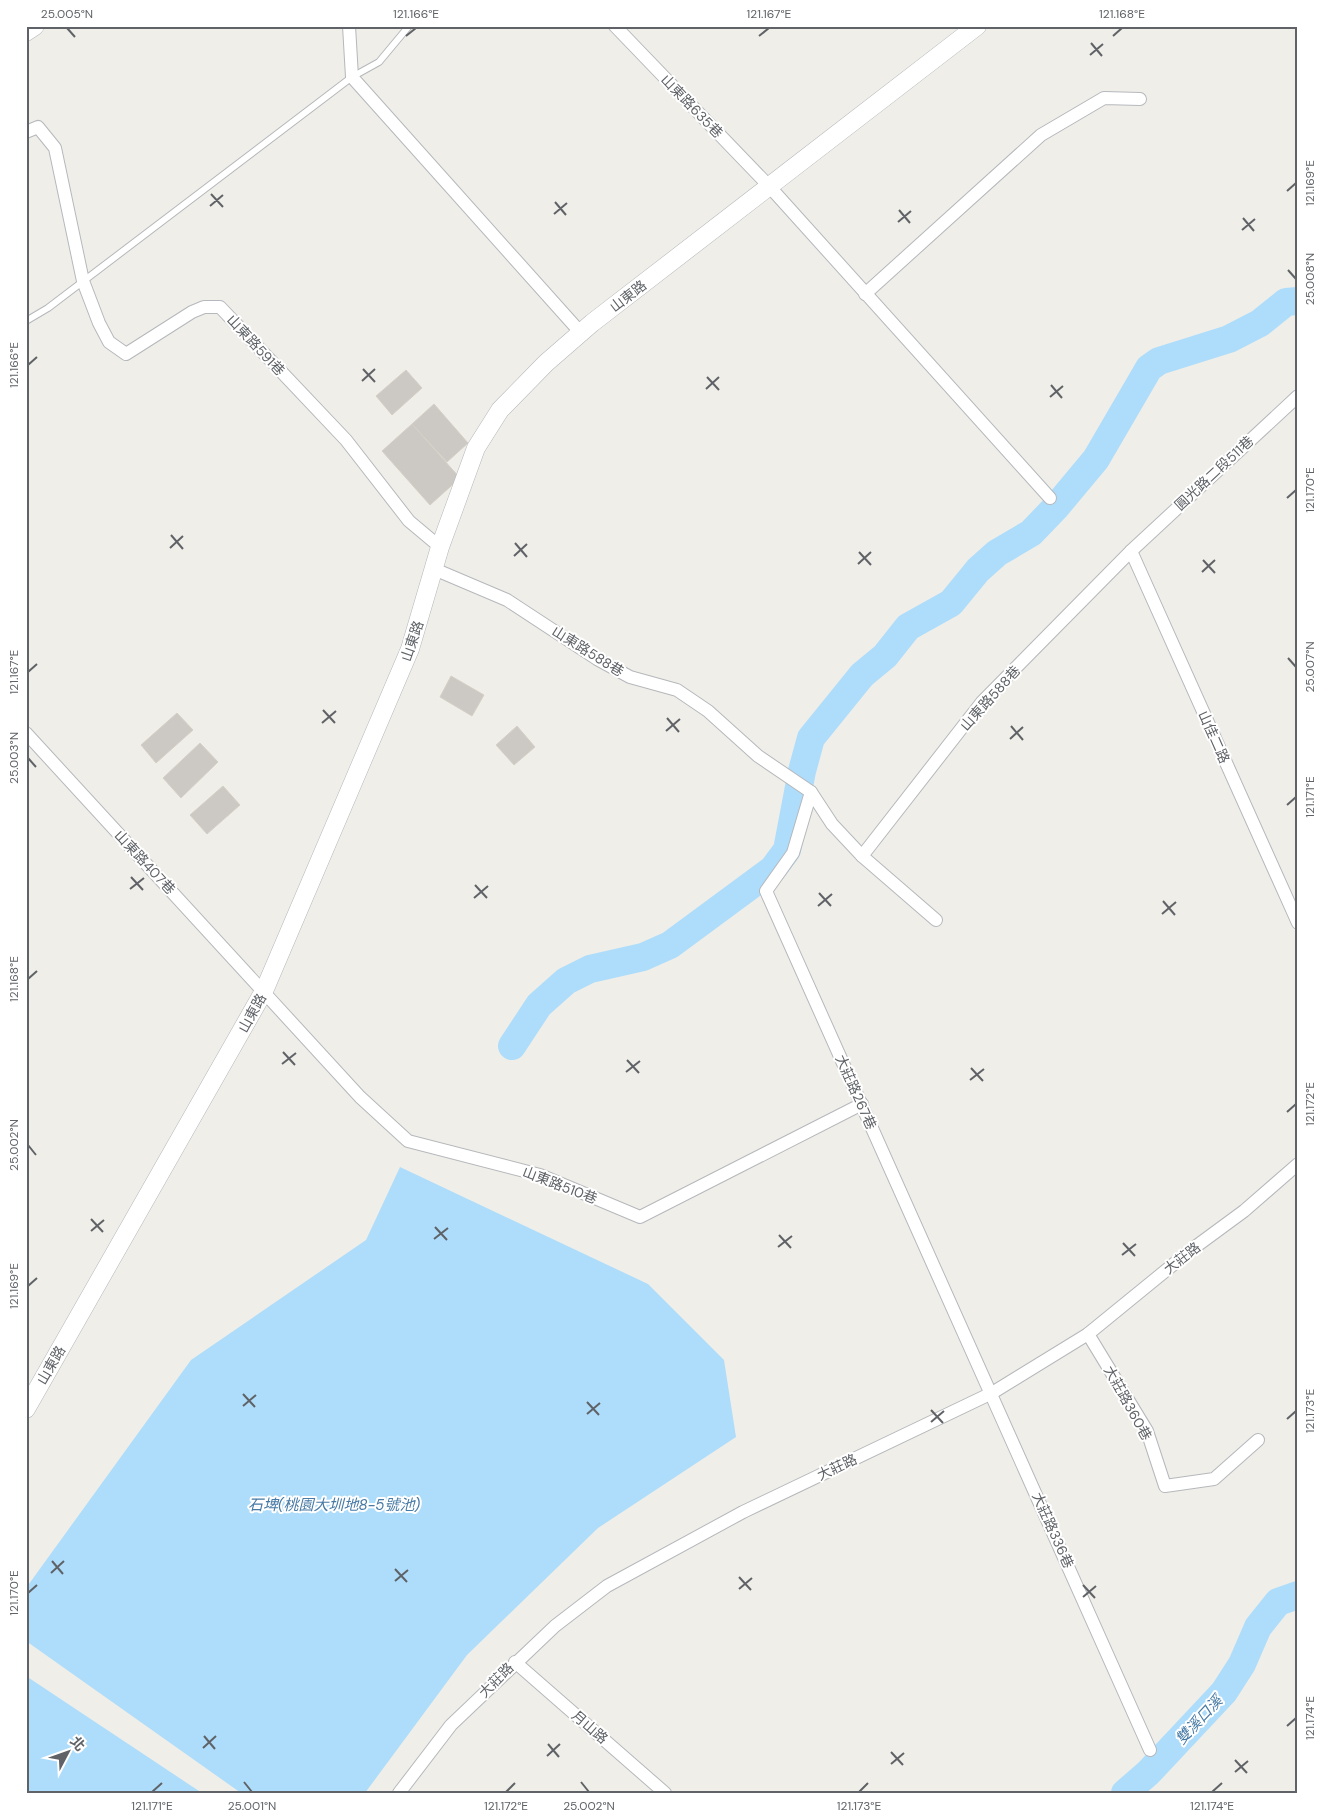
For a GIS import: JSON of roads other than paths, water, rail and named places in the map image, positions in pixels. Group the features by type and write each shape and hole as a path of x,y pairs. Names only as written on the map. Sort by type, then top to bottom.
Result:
{"street":[{"path":"26,32 35,26"},
{"path":"349,26 352,78 581,333"},
{"name":"山東路635巷","path":"615,26 769,186 1050,498"},
{"name":"山東路","path":"26,1409 264,991 410,649 440,547 476,448 500,410 546,363 581,333 977,26"},
{"path":"865,294 1040,135 1104,98 1140,99"},
{"name":"山東路591巷","path":"26,132 38,127 55,148 83,281 109,342 126,354 192,312 204,307 220,307 346,440 409,521 440,547"},
{"name":"圓光路二段511巷","path":"1131,551 1298,396"},
{"name":"山東路588巷","path":"862,856 982,702 1131,551"},
{"name":"山佳二路","path":"1131,551 1298,923"},
{"name":"山東路588巷","path":"434,569 507,600 597,659 630,677 677,690 708,710 758,756 811,792"},
{"name":"山東路407巷","path":"26,733 264,991"},
{"path":"811,792 832,824 862,856 936,920"},
{"name":"大莊路267巷","path":"811,792 793,852 766,891 992,1393"},
{"name":"山東路510巷","path":"264,991 360,1097 408,1141 540,1174 640,1217 862,1104"},
{"name":"大莊路","path":"399,1793 451,1725 515,1662 555,1626 615,1582 743,1512 992,1393 1088,1334 1191,1250 1244,1211 1298,1164"},
{"name":"大莊路360巷","path":"1088,1334 1147,1431 1165,1486 1214,1479 1258,1440"},
{"name":"大莊路336巷","path":"992,1393 1150,1750"},
{"name":"月山路","path":"515,1662 665,1793"}],"lane":[{"path":"26,321 48,308 352,78 379,62 409,26"}],"water":[{"name":"石埤(桃園大圳地8-5號池)","path":"400,1167 648,1284 724,1360 736,1437 598,1528 467,1655 365,1793 241,1793 26,1641 26,1588 191,1360 366,1240"},
{"path":"26,1676 202,1793 26,1793"}],"waterway":[{"path":"512,1046 539,1005 566,981 590,969 643,957 670,945 773,869 787,850 802,771 811,738 862,675 885,656 908,627 951,603 978,570 997,553 1031,533 1056,507 1096,459 1149,368 1159,361 1229,339 1260,323 1286,302 1298,301"},
{"name":"雙溪口溪","path":"1125,1793 1148,1773 1224,1692 1242,1664 1258,1627 1278,1602 1298,1595"}]}
